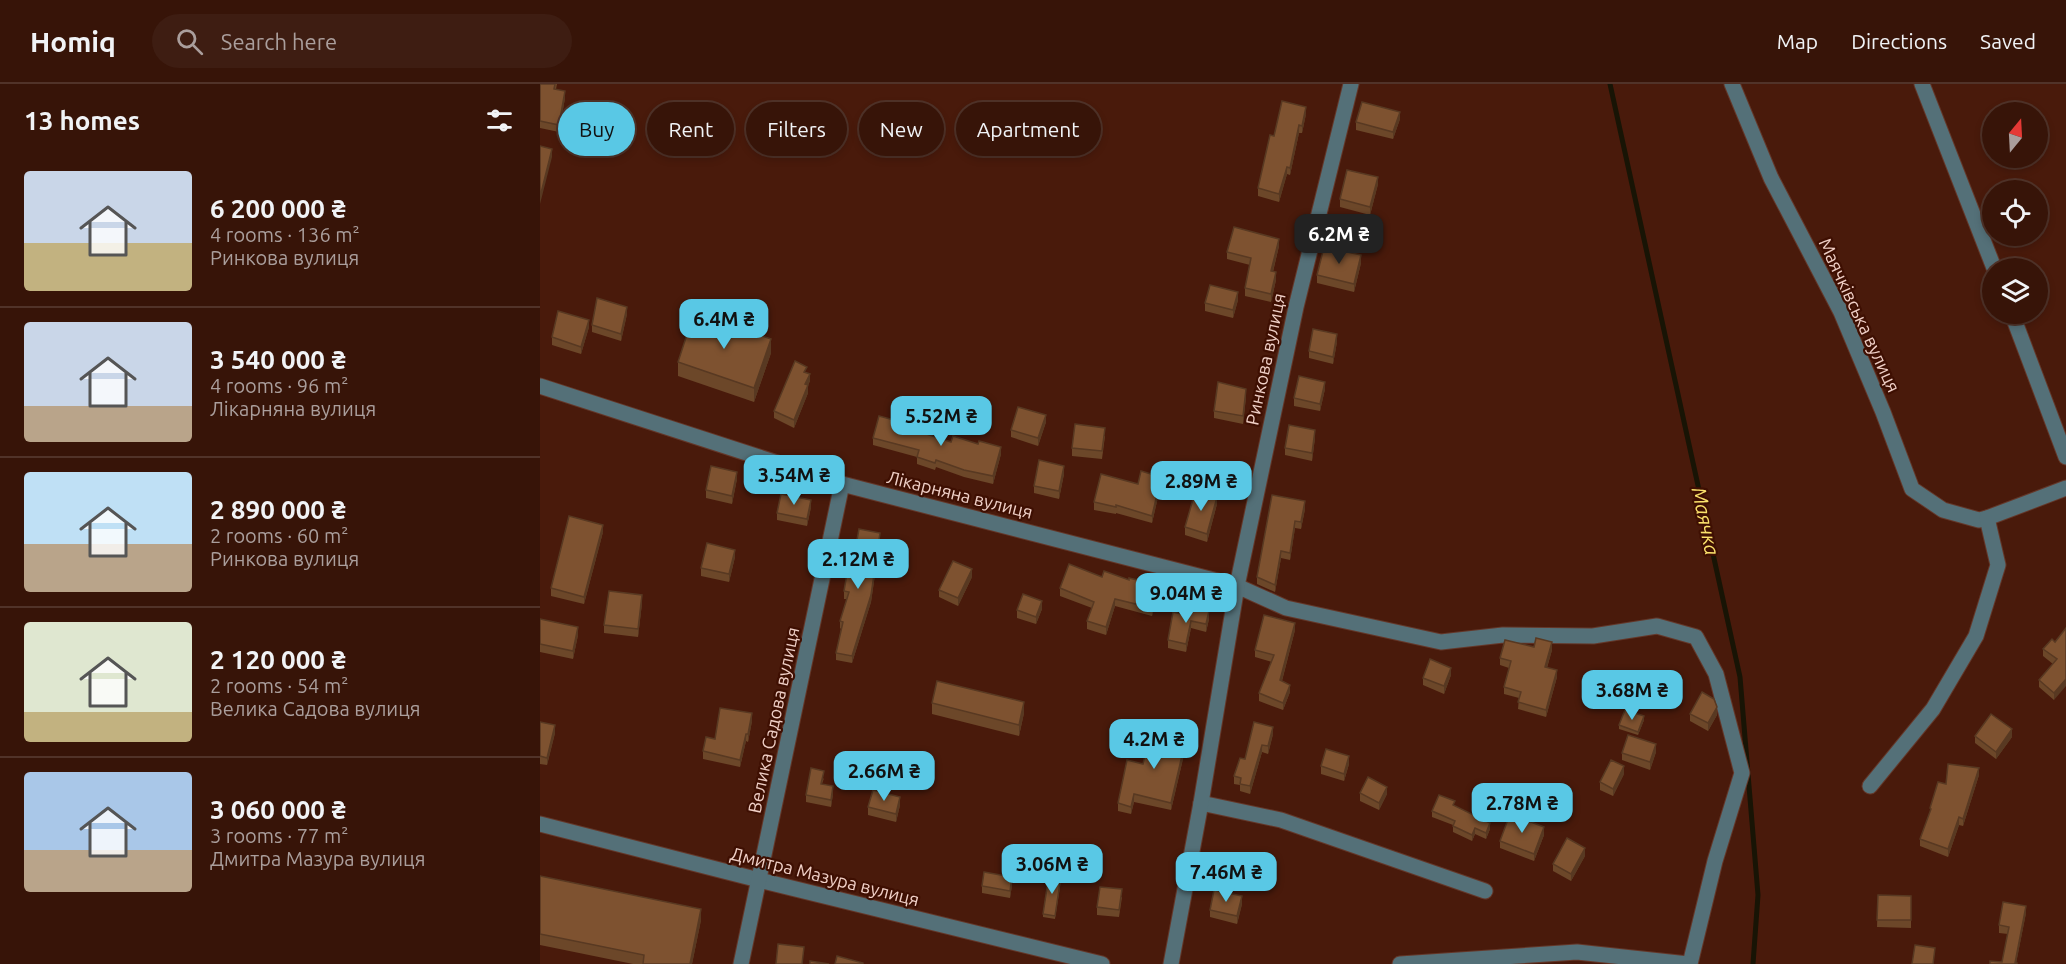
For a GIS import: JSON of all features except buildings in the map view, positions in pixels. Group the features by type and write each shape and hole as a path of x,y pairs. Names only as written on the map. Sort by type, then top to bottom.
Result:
{"street":[{"name":"Ринкова вулиця","path":"1171,964 1201,803 1237,586 1296,307 1351,84"},
{"name":"Маячківська вулиця","path":"1732,84 1771,178 1841,312 1912,489 1943,510 1979,520 1987,518"},
{"path":"1922,84 1990,258"},
{"path":"2016,324 2066,457"},
{"name":"Лікарняна вулиця","path":"540,386 842,484 1237,586 1286,608 1441,642 1503,635 1593,636 1657,626 1696,637 1716,675 1742,773 1715,861 1689,964"},
{"name":"Велика Садова вулиця","path":"741,964 842,484"},
{"path":"1870,786 1933,710 1976,636 1998,565 1987,518 2066,488"},
{"path":"1201,803 1281,820 1485,891"},
{"name":"Дмитра Мазура вулиця","path":"540,824 1102,964"},
{"path":"1400,964 1577,952 1689,964"}],"waterway":[{"name":"Маячка","path":"1610,84 1740,677 1758,895 1753,964"}]}
